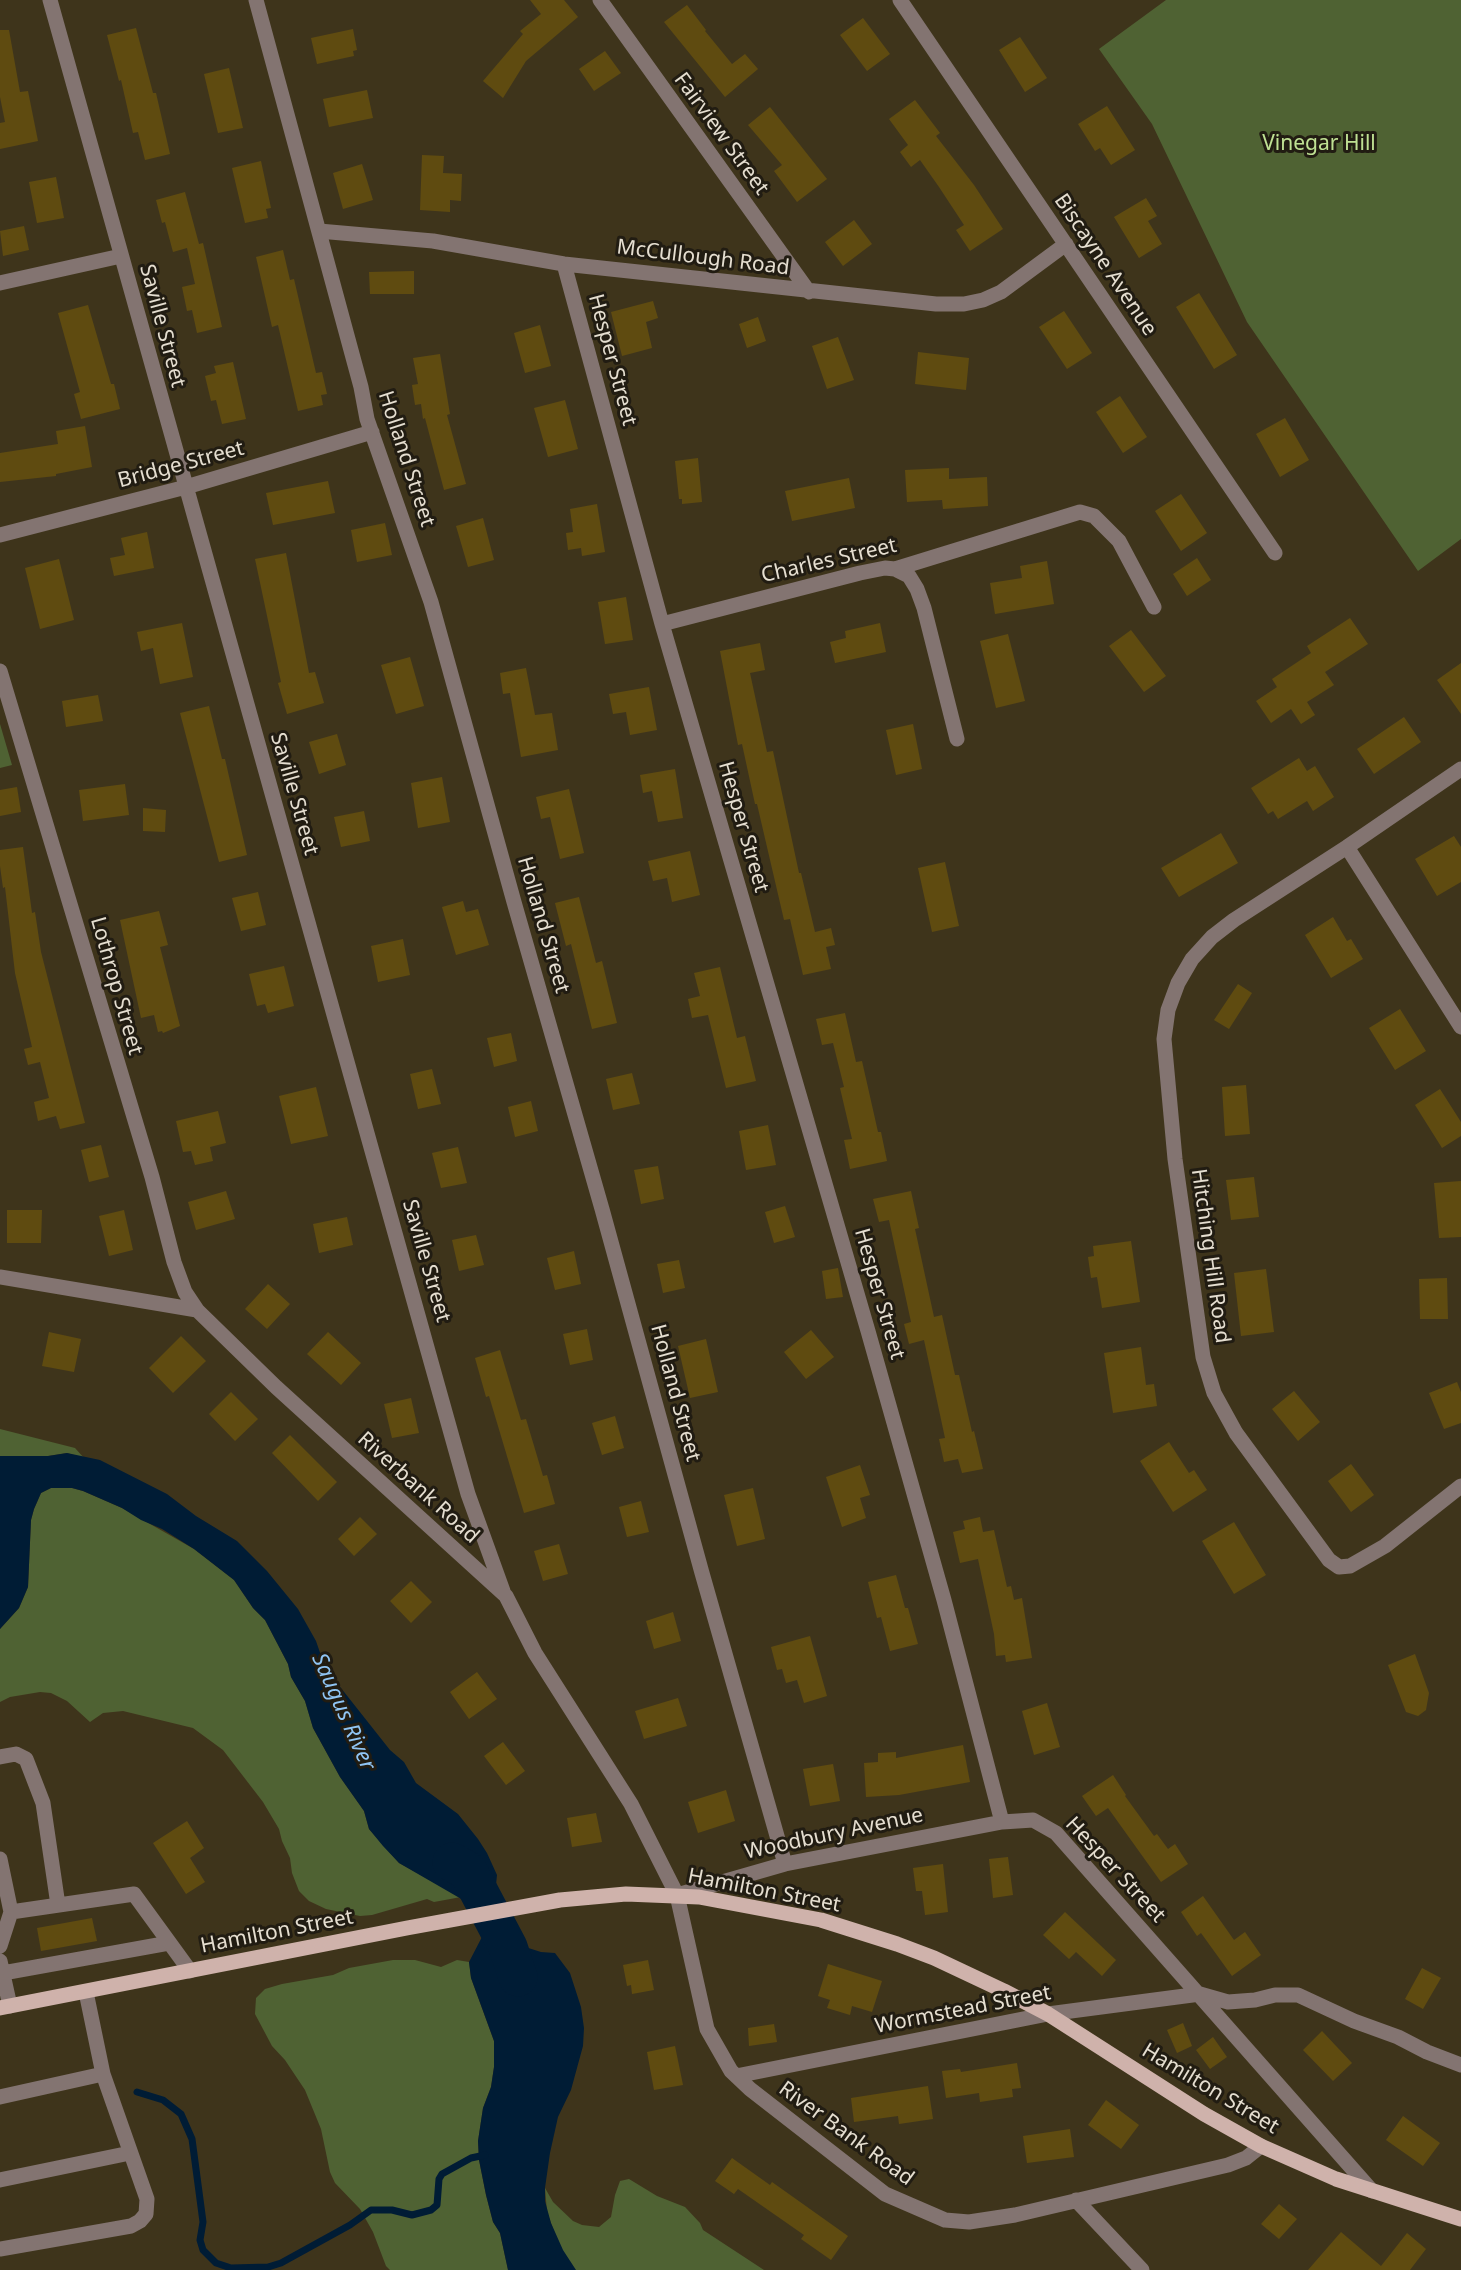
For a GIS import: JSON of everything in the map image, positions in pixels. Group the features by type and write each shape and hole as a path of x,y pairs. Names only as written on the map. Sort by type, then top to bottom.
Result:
{"main road":[{"name":"Hamilton Street","path":"5,2007 560,1900 626,1894 677,1895 821,1920 934,1958 1004,1990 1048,2014 1204,2114 1261,2146 1336,2179 1461,2219"}],"street":[{"name":"Saville Street","path":"50,0 468,1494 506,1596"},
{"name":"Fairview Street","path":"600,0 809,292"},
{"name":"Biscayne Avenue","path":"900,0 1275,553"},
{"name":"Holland Street","path":"258,1 372,432 431,602 785,1864"},
{"name":"McCullough Road","path":"319,231 433,241 564,264 936,304 974,302 1001,292 1066,244"},
{"path":"0,283 121,256"},
{"name":"Hesper Street","path":"564,264 662,624 944,1600 1002,1822 1033,1820 1056,1833 1372,2191"},
{"name":"Bridge Street","path":"0,535 186,487 372,432"},
{"name":"Charles Street","path":"662,624 860,573 885,568 895,569 1080,512 1094,516 1119,541 1154,607"},
{"path":"895,569 909,576 921,598 957,740"},
{"name":"Lothrop Street","path":"0,671 152,1177 174,1262 185,1292 197,1310"},
{"path":"1461,769 1347,847 1461,1026"},
{"name":"Hitching Hill Road","path":"1347,847 1234,920 1212,937 1185,971 1170,1004 1164,1053 1175,1159 1203,1357 1214,1393 1236,1433 1329,1560 1339,1567 1350,1566 1385,1546 1461,1486"},
{"path":"0,1277 197,1310"},
{"name":"Riverbank Road","path":"197,1310 276,1387 506,1596 535,1653 631,1804 677,1895"},
{"path":"0,1757 16,1754 26,1759 43,1803 58,1905"},
{"name":"Woodbury Avenue","path":"677,1895 785,1864 1002,1822"},
{"path":"0,1859 11,1912 0,1946"},
{"path":"11,1912 134,1894 190,1971"},
{"name":"River Bank Road","path":"677,1895 707,2030 731,2071 885,2194 945,2220 969,2222 1015,2215 1228,2165 1246,2158 1261,2146"},
{"path":"5,2007 1,1967 169,1943"},
{"path":"0,2249 131,2226 140,2222 146,2214 148,2205 103,2074 86,1992"},
{"path":"1200,1994 1228,2002 1255,2000 1275,1995 1299,1995 1354,2021 1398,2037 1427,2052 1461,2065"},
{"name":"Wormstead Street","path":"736,2076 1048,2014 1200,1994"},
{"path":"0,2097 103,2074"},
{"path":"0,2181 130,2153"},
{"path":"1076,2200 1142,2270"}],"green space":[{"name":"Vinegar Hill","path":"1166,0 1461,0 1461,539 1418,571 1247,322 1152,124 1099,49"},
{"path":"0,724 12,765 0,768"},
{"path":"0,1429 75,1448 84,1458 67,1453 48,1456 0,1456"},
{"path":"51,1488 72,1488 83,1491 122,1508 194,1549 234,1580 253,1608 265,1620 288,1664 291,1677 305,1701 313,1728 340,1777 364,1811 369,1829 399,1863 461,1897 434,1902 427,1899 372,1915 360,1916 326,1909 309,1901 299,1891 279,1829 263,1802 223,1750 193,1728 123,1711 103,1713 90,1722 67,1701 51,1693 40,1692 10,1697 0,1702 0,1629 19,1608 28,1587 31,1520 41,1493"},
{"path":"393,1960 415,1960 441,1967 457,1960 469,1962 471,1978 494,2041 491,2087 483,2108 478,2141 479,2160 493,2222 500,2233 508,2270 390,2270 386,2266 373,2232 360,2209 335,2183 330,2172 321,2129 305,2090 285,2060 272,2046 255,2014 256,1998 265,1989 333,1975 349,1968"},
{"path":"629,2179 657,2196 685,2207 700,2223 703,2230 764,2270 568,2270 547,2212 545,2188 553,2202 573,2221 582,2225 599,2227 611,2217 620,2181"}],"water":[{"path":"67,1453 100,1460 167,1494 196,1516 237,1541 267,1571 298,1609 316,1641 325,1667 337,1683 390,1750 404,1762 416,1783 458,1814 478,1839 497,1875 495,1895 486,1902 470,1904 399,1863 383,1846 369,1829 364,1811 340,1777 313,1728 305,1701 291,1677 288,1664 265,1620 253,1608 234,1580 194,1549 162,1529 83,1491 72,1488 51,1488 41,1493 31,1520 28,1587 19,1608 0,1629 0,1456 48,1456"},
{"path":"505,1927 519,1945 541,1952 555,1953 570,1973 581,2007 584,2028 583,2046 571,2090 558,2117 545,2188 545,2201 551,2223 563,2250 576,2270 508,2270 500,2233 493,2222 486,2195 478,2141 483,2108 491,2087 494,2041 471,1978 469,1962 484,1933"}],"building":[{"path":"530,0 564,0 578,17 526,61 503,98 483,81 523,34 520,31 541,14"},
{"path":"687,5 732,64 745,54 758,69 725,97 664,22"},
{"path":"863,18 890,54 867,71 840,35"},
{"path":"136,28 153,93 156,93 170,154 145,160 138,132 133,133 121,80 119,81 107,35"},
{"path":"353,29 357,50 353,51 354,56 317,64 311,38"},
{"path":"0,30 9,30 20,92 28,91 38,141 0,149 0,123 5,122 0,97"},
{"path":"1020,37 1047,78 1025,92 999,50"},
{"path":"605,51 621,73 594,91 579,69"},
{"path":"229,68 243,128 218,133 204,74"},
{"path":"367,90 373,118 329,127 323,99"},
{"path":"915,100 940,133 936,136 974,185 1003,229 970,251 956,230 964,225 920,160 911,167 900,152 908,145 889,119"},
{"path":"1107,106 1135,150 1111,165 1100,148 1095,151 1078,124"},
{"path":"770,107 827,179 797,202 774,171 782,165 748,125"},
{"path":"422,155 444,156 443,173 462,174 461,201 450,200 450,212 420,210"},
{"path":"261,161 271,208 266,209 268,218 245,223 232,168"},
{"path":"362,164 373,200 343,209 333,173"},
{"path":"56,177 64,218 37,223 29,182"},
{"path":"185,192 199,244 203,243 222,327 197,333 192,310 187,311 182,287 195,284 187,248 173,252 156,200"},
{"path":"1146,198 1157,216 1148,221 1162,244 1139,258 1114,217"},
{"path":"854,220 872,244 843,266 825,242"},
{"path":"24,226 29,250 3,256 0,231"},
{"path":"283,250 290,280 294,279 316,373 322,372 327,394 321,395 323,405 298,411 278,325 272,327 256,257"},
{"path":"414,271 414,294 370,294 369,272"},
{"path":"1199,293 1237,355 1214,369 1176,307"},
{"path":"653,301 658,318 646,322 652,348 622,356 611,312"},
{"path":"88,305 120,409 81,419 74,394 80,392 58,313"},
{"path":"1064,311 1092,353 1067,369 1039,327"},
{"path":"758,317 766,341 747,348 739,324"},
{"path":"540,325 551,366 525,373 514,333"},
{"path":"838,337 854,380 827,389 812,346"},
{"path":"918,352 969,358 966,390 915,384"},
{"path":"440,354 450,414 447,415 466,484 444,490 425,418 423,419 421,404 415,405 412,385 418,384 413,358"},
{"path":"233,362 246,419 222,424 216,400 211,401 205,376 216,373 214,366"},
{"path":"1120,396 1147,437 1123,453 1096,412"},
{"path":"565,400 578,449 548,457 534,408"},
{"path":"1285,418 1309,460 1280,477 1256,434"},
{"path":"85,426 92,467 56,474 56,476 0,482 0,453 58,444 56,431"},
{"path":"698,458 702,502 682,504 682,499 679,499 675,461"},
{"path":"949,468 949,479 987,477 988,506 943,509 942,500 907,502 905,470"},
{"path":"849,478 855,508 792,521 785,491"},
{"path":"328,481 335,513 273,525 266,493"},
{"path":"1181,494 1207,533 1181,551 1155,511"},
{"path":"597,504 605,552 582,556 581,548 568,550 566,533 573,532 570,509"},
{"path":"483,518 494,560 468,567 456,526"},
{"path":"385,523 392,555 357,562 351,530"},
{"path":"147,532 154,568 114,576 110,558 125,555 121,538"},
{"path":"286,553 309,673 315,672 324,703 287,714 278,683 281,682 255,559"},
{"path":"1197,558 1211,580 1187,596 1173,574"},
{"path":"59,559 74,620 40,629 25,568"},
{"path":"1047,561 1054,604 995,614 990,583 1022,578 1020,566"},
{"path":"626,597 633,640 605,644 598,602"},
{"path":"1350,618 1368,644 1325,672 1334,685 1307,702 1315,715 1301,724 1291,709 1271,723 1256,701 1277,687 1272,679 1311,653 1307,646"},
{"path":"182,623 193,677 160,684 153,648 141,651 137,632"},
{"path":"880,623 886,652 835,663 830,642 846,638 845,631"},
{"path":"1131,630 1166,676 1144,692 1109,646"},
{"path":"1008,634 1025,701 996,708 980,641"},
{"path":"760,643 765,670 750,673 767,752 773,751 799,873 801,873 815,932 831,928 835,945 826,947 831,969 803,975 790,919 784,920 742,744 738,745 720,651"},
{"path":"410,657 424,706 396,714 381,665"},
{"path":"1461,663 1461,714 1437,680"},
{"path":"526,668 535,715 552,713 558,750 521,757 510,693 503,694 500,673"},
{"path":"649,687 657,730 630,735 626,712 613,714 609,694"},
{"path":"98,695 103,721 66,727 62,701"},
{"path":"209,706 222,759 225,759 247,855 219,862 180,713"},
{"path":"1404,717 1421,742 1374,774 1357,749"},
{"path":"913,724 922,769 896,775 886,730"},
{"path":"337,734 346,765 319,774 309,742"},
{"path":"1299,758 1307,771 1315,766 1334,797 1313,811 1307,801 1278,819 1273,811 1268,814 1251,788"},
{"path":"675,769 683,818 658,822 652,791 643,793 640,775"},
{"path":"442,777 450,822 418,828 411,783"},
{"path":"125,784 129,815 83,821 79,790"},
{"path":"17,787 21,812 0,816 0,790"},
{"path":"569,789 584,853 560,859 550,817 541,819 536,797"},
{"path":"143,808 166,810 165,832 143,831"},
{"path":"364,811 370,841 341,847 334,817"},
{"path":"1221,833 1238,863 1179,897 1161,868"},
{"path":"1454,836 1461,847 1461,882 1437,896 1415,859"},
{"path":"23,847 32,913 35,912 41,952 85,1123 60,1129 56,1116 38,1121 34,1102 49,1098 40,1062 28,1065 24,1049 32,1047 15,973 5,887 3,888 0,866 0,850"},
{"path":"690,851 700,895 672,902 667,878 653,881 648,861"},
{"path":"945,862 959,926 932,932 918,868"},
{"path":"258,892 266,925 241,931 232,898"},
{"path":"579,897 596,963 602,961 617,1023 592,1029 571,944 566,946 555,903"},
{"path":"463,901 466,912 478,909 489,945 456,955 442,907"},
{"path":"159,911 168,945 160,947 180,1026 163,1033 158,1032 154,1015 141,1018 120,920"},
{"path":"1333,917 1347,941 1351,939 1363,959 1331,978 1305,935"},
{"path":"403,939 410,975 378,982 371,946"},
{"path":"284,966 294,1006 268,1013 265,1004 257,1006 249,974"},
{"path":"720,967 737,1038 745,1036 756,1081 726,1088 708,1015 692,1018 688,999 700,996 694,973"},
{"path":"1238,984 1252,993 1229,1029 1214,1020"},
{"path":"1400,1009 1426,1051 1395,1070 1369,1028"},
{"path":"845,1013 856,1062 862,1061 887,1161 850,1169 844,1140 852,1139 840,1088 844,1087 833,1043 822,1045 816,1019"},
{"path":"511,1033 517,1061 494,1067 487,1038"},
{"path":"432,1069 441,1104 418,1109 410,1074"},
{"path":"632,1073 640,1104 613,1110 606,1079"},
{"path":"1246,1085 1250,1134 1225,1136 1222,1087"},
{"path":"316,1087 328,1136 291,1144 279,1096"},
{"path":"1440,1089 1461,1122 1461,1136 1442,1148 1415,1105"},
{"path":"531,1101 538,1131 515,1137 508,1107"},
{"path":"218,1111 226,1143 210,1147 213,1161 195,1165 191,1151 183,1152 176,1121"},
{"path":"768,1125 776,1165 746,1170 739,1131"},
{"path":"101,1145 109,1177 89,1182 81,1150"},
{"path":"458,1147 467,1183 441,1188 432,1153"},
{"path":"658,1166 664,1199 641,1204 634,1170"},
{"path":"1254,1177 1259,1217 1231,1220 1226,1180"},
{"path":"1461,1181 1461,1237 1439,1238 1434,1183"},
{"path":"226,1191 235,1219 196,1230 188,1202"},
{"path":"911,1191 919,1228 915,1229 934,1317 942,1315 955,1375 959,1375 983,1469 962,1473 958,1459 944,1462 939,1439 945,1438 924,1340 909,1344 904,1324 911,1322 889,1220 879,1222 873,1199"},
{"path":"785,1206 795,1237 774,1243 765,1212"},
{"path":"7,1210 42,1210 41,1243 7,1243"},
{"path":"124,1210 133,1250 109,1256 99,1216"},
{"path":"347,1217 353,1245 319,1253 313,1224"},
{"path":"476,1235 484,1265 459,1271 452,1240"},
{"path":"1131,1241 1140,1302 1102,1308 1097,1277 1091,1278 1088,1257 1094,1256 1093,1246"},
{"path":"574,1251 581,1284 555,1290 547,1258"},
{"path":"679,1260 685,1288 663,1293 657,1264"},
{"path":"838,1268 843,1297 826,1299 822,1271"},
{"path":"1266,1269 1274,1332 1241,1336 1234,1273"},
{"path":"1447,1278 1448,1319 1420,1319 1419,1279"},
{"path":"268,1284 290,1304 267,1329 245,1309"},
{"path":"587,1329 593,1360 570,1365 563,1334"},
{"path":"811,1330 834,1357 806,1379 784,1352"},
{"path":"49,1332 81,1339 74,1372 42,1366"},
{"path":"328,1332 361,1363 341,1385 307,1354"},
{"path":"181,1336 206,1361 173,1393 149,1368"},
{"path":"706,1339 718,1392 690,1398 678,1346"},
{"path":"1141,1347 1146,1385 1154,1384 1157,1406 1113,1413 1104,1353"},
{"path":"500,1350 521,1420 526,1419 543,1476 547,1475 555,1504 524,1513 489,1396 486,1397 475,1358"},
{"path":"1457,1382 1461,1392 1461,1423 1444,1429 1429,1393"},
{"path":"1294,1391 1320,1422 1298,1441 1272,1409"},
{"path":"231,1392 258,1419 235,1441 209,1414"},
{"path":"411,1398 419,1433 392,1438 384,1404"},
{"path":"615,1416 624,1448 602,1455 592,1423"},
{"path":"290,1435 337,1482 318,1501 272,1453"},
{"path":"1169,1442 1189,1473 1194,1470 1207,1490 1173,1512 1140,1461"},
{"path":"1351,1464 1374,1495 1351,1512 1328,1481"},
{"path":"860,1465 870,1495 860,1498 866,1518 842,1527 826,1477"},
{"path":"753,1488 765,1539 737,1546 724,1495"},
{"path":"641,1501 649,1532 627,1537 619,1507"},
{"path":"360,1517 377,1534 354,1556 338,1539"},
{"path":"980,1517 983,1532 994,1530 1007,1587 1011,1586 1014,1600 1022,1598 1032,1658 1006,1662 1005,1655 996,1656 994,1634 978,1559 960,1563 953,1532 965,1529 963,1521"},
{"path":"1234,1522 1266,1575 1234,1594 1202,1541"},
{"path":"559,1544 568,1574 543,1581 534,1551"},
{"path":"896,1575 918,1644 890,1651 881,1617 877,1618 868,1582"},
{"path":"411,1581 432,1602 411,1623 390,1601"},
{"path":"673,1612 681,1641 654,1649 646,1621"},
{"path":"810,1636 827,1696 804,1703 797,1680 786,1683 782,1669 777,1670 771,1647"},
{"path":"1415,1654 1429,1693 1426,1710 1418,1716 1406,1712 1388,1665"},
{"path":"477,1672 497,1699 469,1719 450,1692"},
{"path":"678,1698 687,1726 644,1739 635,1711"},
{"path":"1047,1703 1060,1747 1034,1755 1022,1711"},
{"path":"503,1742 525,1771 506,1785 484,1756"},
{"path":"963,1745 970,1782 899,1795 866,1797 864,1763 878,1762 878,1753 896,1752 896,1758"},
{"path":"833,1764 840,1801 810,1806 803,1769"},
{"path":"1113,1775 1154,1836 1157,1834 1168,1849 1175,1844 1188,1864 1161,1882 1108,1808 1096,1816 1082,1796"},
{"path":"726,1790 735,1821 698,1833 688,1802"},
{"path":"596,1813 602,1842 572,1847 567,1818"},
{"path":"187,1821 204,1848 190,1858 205,1882 186,1894 153,1843"},
{"path":"1008,1857 1013,1895 993,1898 989,1859"},
{"path":"943,1864 948,1912 925,1915 922,1891 916,1891 913,1868"},
{"path":"1203,1896 1234,1940 1245,1932 1261,1955 1232,1976 1201,1933 1197,1936 1181,1912"},
{"path":"1065,1912 1116,1960 1102,1976 1076,1952 1069,1959 1043,1935"},
{"path":"92,1918 97,1941 41,1951 37,1928"},
{"path":"648,1960 654,1990 632,1994 631,1985 627,1986 623,1965"},
{"path":"828,1964 882,1981 872,2012 852,2006 850,2015 827,2008 830,2000 818,1996"},
{"path":"1422,1968 1441,1978 1423,2009 1405,1999"},
{"path":"1183,2023 1192,2046 1177,2053 1167,2030"},
{"path":"774,2024 777,2042 749,2046 748,2028"},
{"path":"1322,2031 1352,2063 1333,2081 1303,2050"},
{"path":"1213,2037 1227,2057 1210,2069 1196,2050"},
{"path":"675,2046 683,2085 654,2090 647,2052"},
{"path":"1017,2063 1021,2088 1012,2089 1013,2097 980,2102 979,2093 946,2098 942,2071 960,2069 961,2072"},
{"path":"928,2086 933,2119 899,2124 898,2116 854,2122 851,2098"},
{"path":"1106,2100 1139,2125 1121,2149 1088,2125"},
{"path":"1403,2116 1440,2143 1423,2166 1386,2140"},
{"path":"1070,2129 1074,2157 1027,2163 1023,2136"},
{"path":"732,2158 770,2185 772,2182 848,2236 831,2260 801,2239 804,2235 738,2189 734,2194 715,2181"},
{"path":"1279,2204 1297,2219 1279,2239 1261,2224"},
{"path":"1341,2232 1381,2266 1407,2233 1426,2249 1410,2270 1308,2270"}],"waterway":[{"name":"Saugus River","path":"452,1862 468,1871 508,1947 518,1977"},
{"path":"137,2092 163,2100 181,2114 192,2139 203,2222 200,2240 203,2250 216,2263 231,2268 268,2267 281,2263 350,2225 371,2210 392,2210 412,2215 431,2210 437,2205 439,2179 442,2174 471,2158 485,2155"}]}
